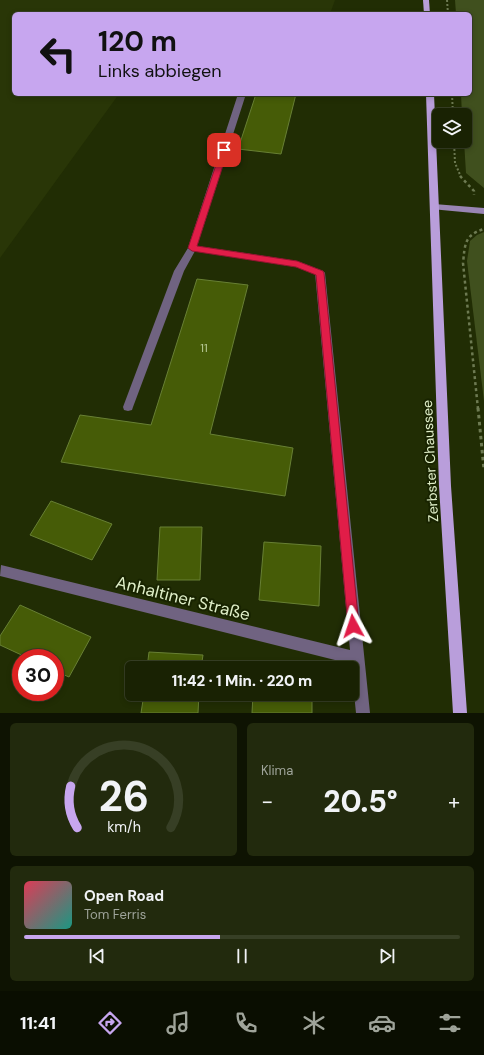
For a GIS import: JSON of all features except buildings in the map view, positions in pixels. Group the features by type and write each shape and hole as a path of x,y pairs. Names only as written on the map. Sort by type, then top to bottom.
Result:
{"main road":[{"path":"426,0 427,12"},
{"name":"Zerbster Chaussee","path":"430,96 445,486 460,713"}],"street":[{"path":"128,406 179,270 192,248 241,96"},
{"path":"434,207 484,211"},
{"path":"192,248 297,264 320,273 362,713"},
{"name":"Anhaltiner Straße","path":"1,571 356,658"}],"path":[{"path":"447,0 448,12"},
{"path":"452,96 453,108"},
{"path":"455,148 457,171 460,178 474,190 475,211"},
{"path":"484,229 470,234 466,240 463,263 484,470"}],"shaded area":[{"path":"0,0 335,0 331,12 12,12 12,96 118,96 0,258"},
{"path":"455,0 484,0 484,188 466,173 464,148 472,148 472,108 462,108 461,96 472,96 472,12 456,12"},
{"path":"484,232 484,401 467,261 470,241 477,235"}],"route":[{"path":"224,150 192,248 297,264 320,273 353,626"}]}
